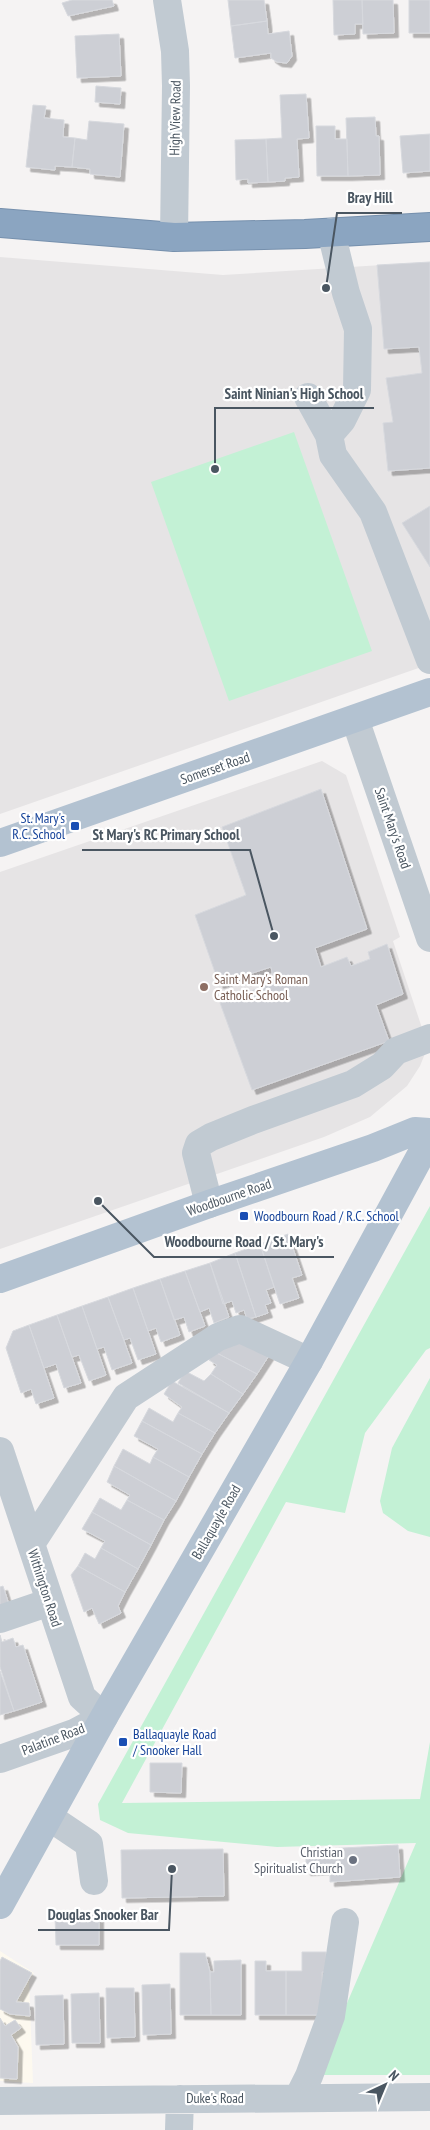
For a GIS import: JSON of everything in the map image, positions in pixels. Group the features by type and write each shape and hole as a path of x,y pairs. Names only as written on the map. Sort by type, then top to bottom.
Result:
{"highway":[{"path":"0,223 174,237 430,227"}],"main road":[{"name":"Somerset Road","path":"0,843 430,692"},
{"name":"Woodbourne Road","path":"0,1279 414,1132 430,1132"},
{"name":"Ballaquayle Road","path":"0,1905 104,1717 309,1361 430,1138"}],"street":[{"name":"High View Road","path":"166,0 175,51 174,237"},
{"path":"329,435 342,420 357,390 358,329 346,293 331,232"},
{"path":"308,397 329,435 333,455 373,512 430,660"},
{"name":"Saint Mary's Road","path":"355,719 430,938"},
{"path":"209,1204 196,1153 199,1144 211,1136 353,1084 382,1066 396,1051 430,1038"},
{"path":"18,1529 126,1397 218,1337 240,1329 309,1361"},
{"name":"Withington Road","path":"0,1451 18,1529 50,1602 82,1697 104,1717"},
{"path":"0,1619 50,1602"},
{"name":"Palatine Road","path":"0,1759 74,1733 104,1717"},
{"path":"49,1818 89,1844 94,1881"},
{"path":"298,2098 309,2076 332,2016 345,1922"},
{"name":"Duke's Road","path":"0,2101 430,2097"},
{"path":"179,2130 180,2099"}],"shaded area":[{"path":"0,257 223,275 430,262 430,664 0,814"},
{"name":"Saint Mary's Roman Catholic School","path":"322,761 346,775 400,937 393,941 428,1046 420,1066 407,1086 370,1117 324,1137 0,1249 0,872"},
{"path":"0,1951 34,1973 29,1980 33,2083 0,2081"}],"green space":[{"path":"294,432 372,651 229,701 151,482"},
{"path":"430,1206 430,1348 426,1350 365,1433 345,1513 286,1502 122,1803 420,1799 430,1742 430,2075 316,2075 416,1843 277,1847 128,1833 100,1820 98,1804"},
{"path":"430,1378 430,1537 408,1531 383,1513 380,1501 392,1448"}],"building":[{"path":"72,0 112,0 114,6 68,16 62,3"},
{"path":"228,0 264,0 267,21 231,26"},
{"path":"333,0 362,0 363,24 355,24 355,34 334,35"},
{"path":"362,0 393,0 394,33 363,34"},
{"path":"409,0 430,0 430,33 409,33"},
{"path":"267,21 268,34 289,31 292,56 287,63 277,62 271,58 271,53 235,58 231,26"},
{"path":"119,34 121,76 77,78 75,36"},
{"path":"96,86 121,88 120,104 95,102"},
{"path":"306,94 309,138 297,139 299,177 285,178 285,181 268,182 266,139 282,138 280,95"},
{"path":"33,105 46,106 44,118 64,120 63,137 75,138 72,167 55,166 55,170 26,167"},
{"path":"375,117 376,136 379,136 380,175 348,176 346,118"},
{"path":"89,121 124,124 120,177 90,174 90,169 72,167 75,138 87,140"},
{"path":"316,126 335,126 335,139 347,139 348,176 317,176"},
{"path":"430,134 430,171 403,173 400,136"},
{"path":"266,139 268,182 248,183 248,179 236,180 235,140"},
{"path":"430,262 430,468 388,471 383,423 393,422 386,378 422,373 419,347 384,349 377,265"},
{"path":"430,506 430,567 402,523"},
{"path":"321,789 367,929 315,948 321,967 347,957 351,966 370,959 368,952 387,944 403,994 376,1005 389,1041 252,1090 220,1003 274,982 271,967 219,984 195,915 246,895 222,827"},
{"path":"288,1234 302,1275 292,1278 299,1298 280,1304 260,1244"},
{"path":"260,1244 274,1287 266,1290 271,1303 265,1305 268,1313 256,1317 235,1253"},
{"path":"235,1253 256,1317 247,1319 244,1310 236,1313 232,1301 223,1304 210,1263"},
{"path":"210,1263 229,1317 214,1323 209,1308 200,1312 185,1271"},
{"path":"185,1271 205,1326 189,1332 184,1317 174,1320 160,1279"},
{"path":"160,1279 180,1335 161,1342 156,1328 148,1331 133,1288"},
{"path":"133,1288 156,1354 138,1360 130,1338 124,1340 108,1297"},
{"path":"108,1297 132,1363 112,1370 104,1347 97,1349 82,1306"},
{"path":"82,1306 106,1375 89,1381 79,1355 72,1357 57,1315"},
{"path":"57,1315 81,1383 64,1388 56,1364 44,1368 29,1325"},
{"path":"29,1325 54,1398 36,1404 31,1389 21,1393 6,1348 13,1331"},
{"path":"240,1340 270,1354 257,1374 213,1351 227,1343 234,1346"},
{"path":"213,1351 257,1374 243,1394 211,1374 217,1365 209,1360"},
{"path":"185,1371 204,1381 211,1374 243,1394 229,1413 178,1383"},
{"path":"172,1381 229,1413 215,1433 178,1413 182,1407 164,1394"},
{"path":"149,1408 173,1422 178,1413 215,1433 202,1454 142,1421"},
{"path":"142,1421 202,1454 189,1477 153,1457 158,1449 134,1436"},
{"path":"123,1449 150,1464 153,1457 189,1477 176,1501 114,1466"},
{"path":"114,1466 176,1501 164,1520 127,1500 130,1495 107,1482"},
{"path":"100,1498 121,1510 127,1500 164,1520 151,1545 92,1512"},
{"path":"92,1512 151,1545 138,1569 101,1548 105,1541 82,1529"},
{"path":"101,1548 138,1569 125,1592 78,1566 85,1553 95,1559"},
{"path":"78,1566 125,1592 118,1606 121,1613 99,1624 92,1608 84,1612 71,1575"},
{"path":"3,1586 10,1608 0,1611 0,1587"},
{"path":"0,1635 2,1642 13,1638 16,1647 23,1645 42,1702 14,1711 0,1667"},
{"path":"0,1671 14,1711 0,1715"},
{"path":"150,1763 182,1763 181,1793 150,1792"},
{"name":"Christian Spiritualist Church","path":"398,1845 400,1877 330,1882 330,1870 306,1871 306,1850"},
{"path":"223,1849 224,1896 122,1898 121,1850"},
{"path":"99,1915 99,1945 56,1945 55,1916"},
{"path":"302,1952 326,1952 327,1972 322,1972 323,2015 286,2015 286,1971 302,1971"},
{"path":"180,1953 205,1953 210,1972 211,2015 180,2015"},
{"path":"2,1957 32,1973 16,2002 29,2003 30,2016 10,2014 0,2009 0,1961"},
{"path":"241,1960 241,2015 211,2015 210,1972 214,1972 214,1961"},
{"path":"255,1961 266,1961 266,1971 286,1971 286,2015 255,2015"},
{"path":"170,1984 171,2034 143,2035 142,1985"},
{"path":"106,1988 134,1988 135,2037 107,2038"},
{"path":"99,1993 100,2043 72,2043 71,1994"},
{"path":"63,1995 64,2044 36,2045 35,1996"},
{"path":"0,2018 5,2026 15,2020 21,2028 11,2035 18,2047 17,2079 0,2078"}],"place":[{"name":"Bray Hill","path":"326,288"},
{"name":"Saint Ninian's High School","path":"215,469"},
{"name":"St. Mary's R.C. School","path":"75,826"},
{"name":"St Mary's RC Primary School","path":"274,936"},
{"name":"Saint Mary's Roman Catholic School","path":"204,987"},
{"name":"Woodbourne Road / St. Mary's","path":"98,1201"},
{"name":"Woodbourn Road / R.C. School","path":"244,1216"},
{"name":"Ballaquayle Road / Snooker Hall","path":"123,1742"},
{"name":"Christian Spiritualist Church","path":"353,1860"},
{"name":"Douglas Snooker Bar","path":"172,1869"}]}
